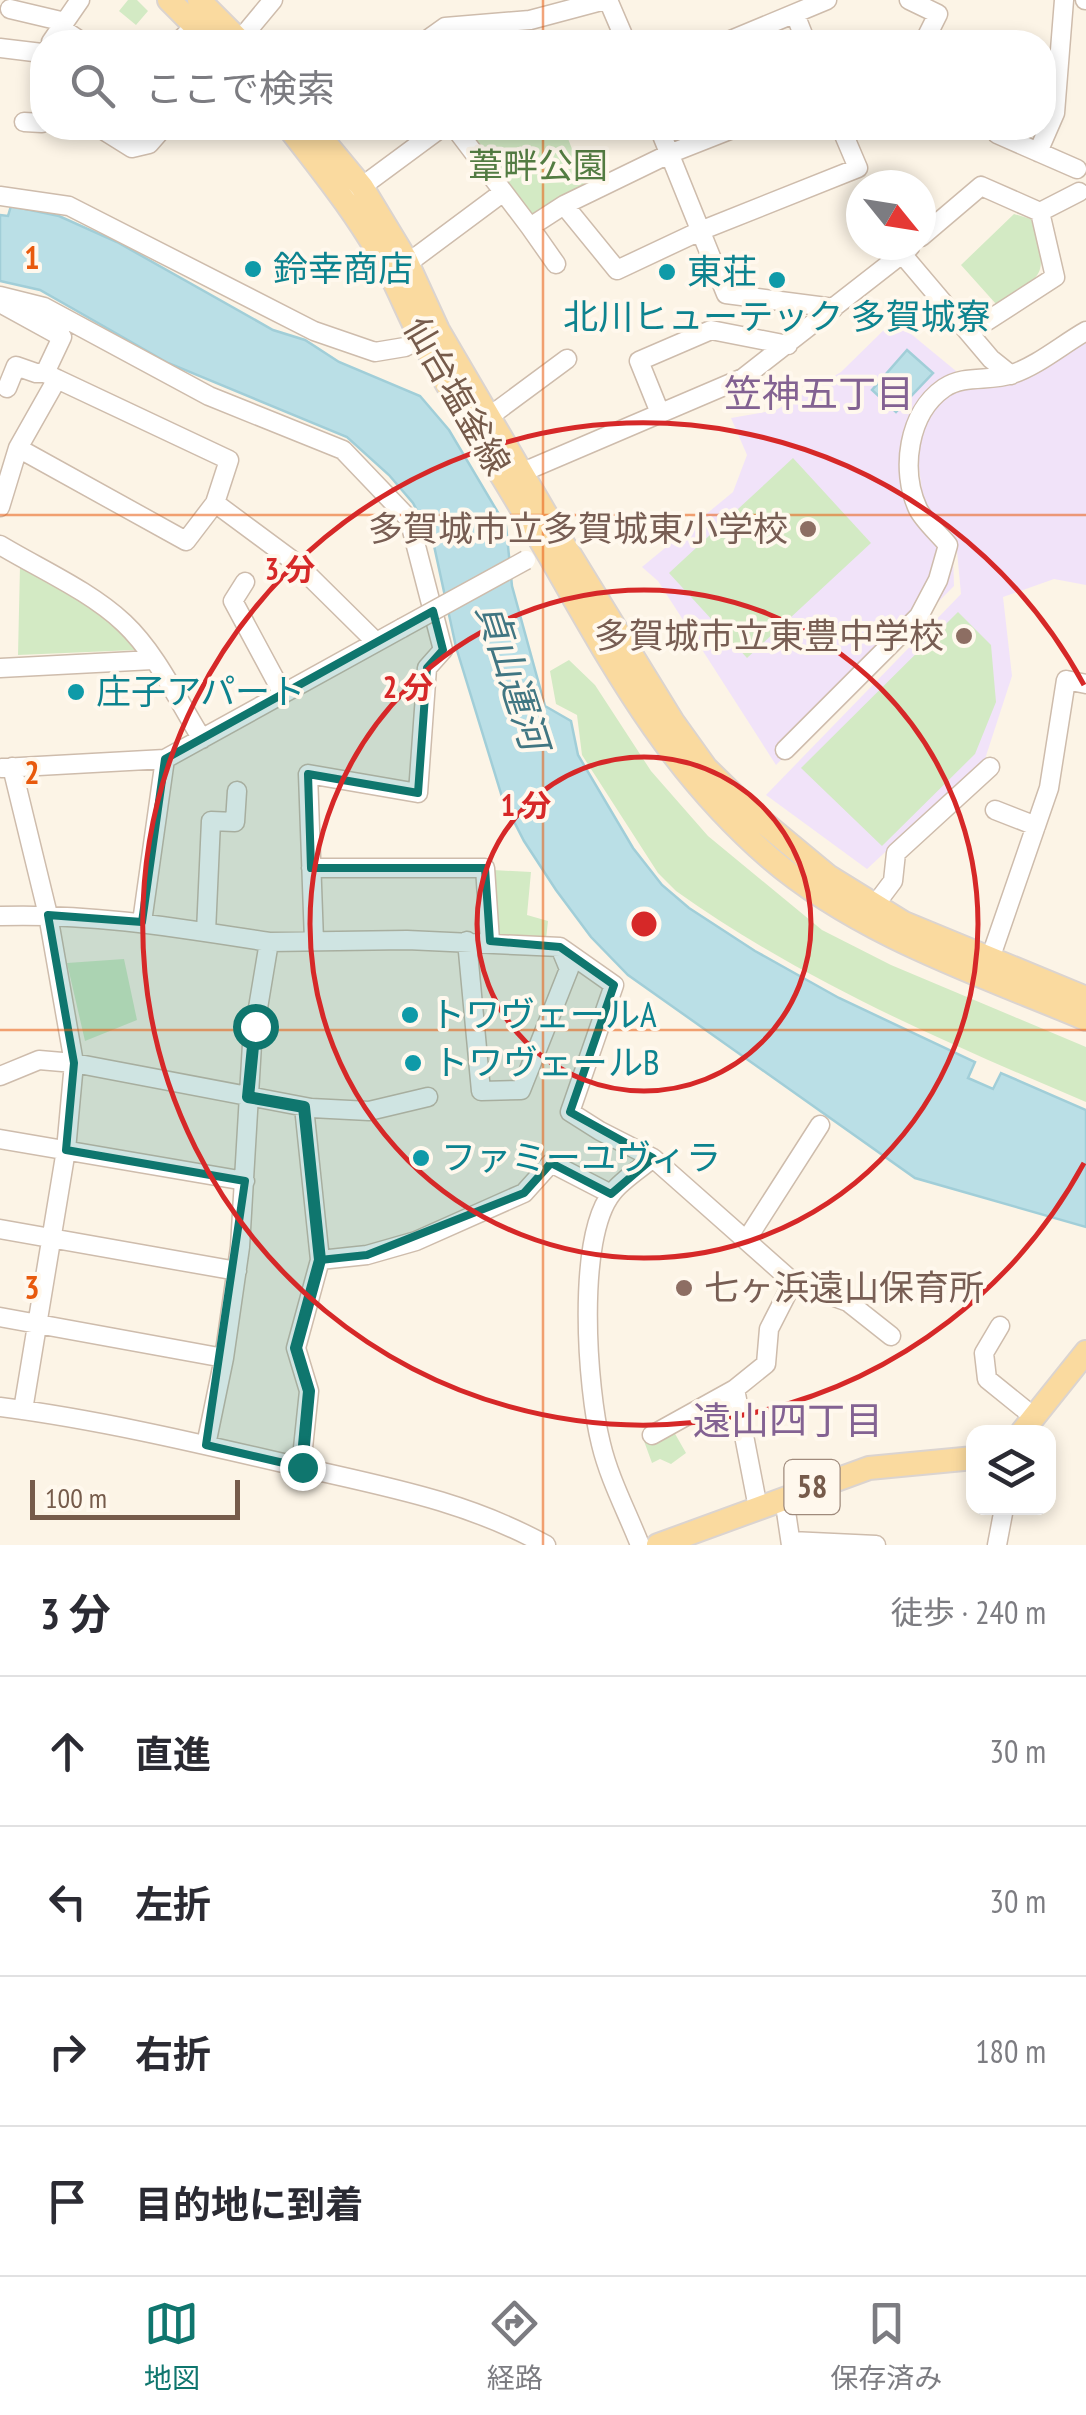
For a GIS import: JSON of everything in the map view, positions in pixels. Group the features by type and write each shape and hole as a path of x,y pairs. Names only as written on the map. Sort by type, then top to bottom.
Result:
{"main road":[{"path":"169,0 199,30"},
{"path":"198,0 228,30"},
{"name":"仙台塩釜線","path":"300,140 353,193 387,268 490,416 523,472 544,550 706,768 752,814 828,876 904,923 1086,998"},
{"name":"仙台塩釜線","path":"320,140 353,193 408,263 430,334 544,550 622,683 696,786 772,859 818,894 882,930 1086,1019"},
{"path":"1028,1425 1086,1352"},
{"name":"58","path":"658,1545 695,1540 758,1508 869,1468 966,1459"}],"street":[{"path":"60,30 80,0"},
{"path":"249,30 273,0"},
{"path":"442,30 530,20 607,0 621,30"},
{"path":"756,30 827,0"},
{"path":"909,0 938,14 930,30"},
{"path":"1056,100 1064,0"},
{"path":"10,9 57,30"},
{"path":"795,14 801,30"},
{"path":"0,48 30,52"},
{"path":"119,140 132,148 152,140"},
{"path":"353,193 425,140"},
{"path":"464,140 556,264"},
{"path":"664,140 726,294 834,308"},
{"path":"530,227 564,205 704,140"},
{"path":"564,205 617,270 700,231 858,168 846,140"},
{"path":"1011,140 1077,170"},
{"path":"1038,152 1043,140"},
{"path":"936,224 980,186 1040,212"},
{"path":"408,263 502,192"},
{"path":"1040,212 1079,192"},
{"path":"0,196 68,206 100,219 329,336 375,352 405,347 430,334"},
{"path":"970,332 1055,276 1040,212"},
{"path":"523,472 743,378 894,260"},
{"path":"915,260 991,360 1011,375"},
{"path":"0,300 62,338 51,376 18,448 0,507"},
{"path":"0,300 44,308 209,396 344,450 409,519 443,650 427,668 418,793 308,774 314,941"},
{"path":"660,413 639,361 711,330 788,345"},
{"path":"784,750 919,616 938,580 948,544 918,509 910,466 913,430 922,410 944,388 963,380 1011,375 1086,331"},
{"path":"490,416 567,358"},
{"path":"7,388 16,366 51,376 229,460 214,502 186,541 18,448"},
{"path":"214,502 296,563 376,642"},
{"path":"0,544 126,624 202,739"},
{"path":"22,1410 66,1150 74,1063 48,915 6,767 165,759 544,550"},
{"path":"245,582 232,601 283,694"},
{"path":"0,668 153,660"},
{"path":"990,959 1050,788 1066,680 1086,684"},
{"path":"142,922 165,759"},
{"path":"875,905 893,880 896,853 990,767"},
{"path":"206,932 211,821 236,822 237,791"},
{"path":"994,810 1036,826"},
{"path":"310,868 485,868 490,941"},
{"path":"0,916 48,915 142,922 269,942 490,941 560,947 614,984 570,1112 653,1158 793,1282 848,1302 891,1336"},
{"path":"467,941 481,1091 520,1090 569,969 560,947"},
{"path":"206,1445 237,1271 252,1044 269,942"},
{"path":"0,1076 39,1060 74,1063 304,1107 368,1111 428,1097"},
{"path":"302,1467 309,1391 296,1348 320,1260 304,1107"},
{"path":"747,1239 820,1125"},
{"path":"0,1140 245,1181"},
{"path":"640,1545 601,1446 591,1374 589,1260 611,1194 653,1158"},
{"path":"320,1260 367,1255 416,1240 524,1193 552,1163 611,1194"},
{"path":"0,1229 237,1271"},
{"path":"652,1436 734,1388 766,1364 769,1329 793,1282"},
{"path":"0,1318 224,1358"},
{"path":"1000,1326 984,1353 987,1378 1028,1425"},
{"path":"734,1388 758,1508"},
{"path":"0,1407 206,1445 418,1492 487,1515 546,1545"},
{"path":"784,1498 791,1543 876,1545"},
{"path":"997,1545 1003,1515"}],"highlighted area":[{"path":"433,611 443,650 427,668 418,793 308,774 311,868 485,868 490,941 560,947 614,985 570,1112 653,1158 611,1194 551,1163 524,1193 367,1255 320,1260 296,1348 309,1391 301,1467 206,1445 245,1181 66,1150 74,1063 48,915 142,922 165,759"}],"shaded area":[{"name":"多賀城市立多賀城東小学校","path":"894,320 956,371 940,383 906,475 953,555 954,586 776,765 658,581 642,567 733,492 747,455 731,418 776,410 841,372"},
{"name":"多賀城市立東豊中学校","path":"1086,339 1086,585 1054,579 1003,597 1012,676 985,759 867,869 766,795 961,594 957,551 924,508 917,451 928,415 949,395 985,384"}],"green space":[{"path":"128,0 137,0 148,11 136,25 119,11"},
{"name":"葦畔公園","path":"475,140 569,140 586,186 539,217 528,215"},
{"path":"1014,214 1031,219 1041,264 1034,279 996,304 961,265"},
{"path":"793,458 871,543 747,658 669,573"},
{"path":"20,566 120,625 135,650 18,655"},
{"path":"958,612 991,645 996,702 975,754 882,846 801,768"},
{"path":"569,660 595,685 651,771 708,836 822,930 891,965 1086,1047 1086,1102 875,1008 773,954 676,891 658,873 582,755 577,715 556,704 550,671"},
{"path":"493,870 531,872 527,915 548,921 546,939 499,934"},
{"path":"124,959 137,1020 85,1041 67,963"},
{"path":"670,1425 686,1453 671,1464 660,1459 652,1463 644,1441"}],"water":[{"name":"貞山運河","path":"11,206 59,216 117,242 273,330 305,340 339,362 420,396 449,430 506,526 512,586 545,706 571,721 578,755 633,848 662,885 689,908 755,951 839,998 975,1062 968,1078 993,1089 1001,1073 1086,1110 1086,1227 915,1178 628,975 591,937 556,890 503,800 456,647 433,541 413,503 347,437 168,363 40,290 0,281 0,215 8,216"},
{"path":"907,350 933,373 896,412 872,390"}],"place":[{"name":"鈴幸商店","path":"253,269"},
{"name":"東荘","path":"667,272"},
{"name":"北川ヒューテック 多賀城寮","path":"777,280"},
{"name":"多賀城市立多賀城東小学校","path":"808,529"},
{"name":"多賀城市立東豊中学校","path":"964,636"},
{"name":"庄子アパート","path":"76,692"},
{"name":"トワヴェールA","path":"410,1015"},
{"name":"トワヴェールB","path":"413,1063"},
{"name":"ファミーユヴィラ","path":"421,1158"},
{"name":"七ヶ浜遠山保育所","path":"684,1288"}],"district":[{"name":"笠神五丁目","path":"819,394"},
{"name":"遠山四丁目","path":"788,1421"}],"route":[{"path":"255,1026 248,1097 304,1107 314,1199 320,1260 296,1348 309,1391 302,1467"}]}
